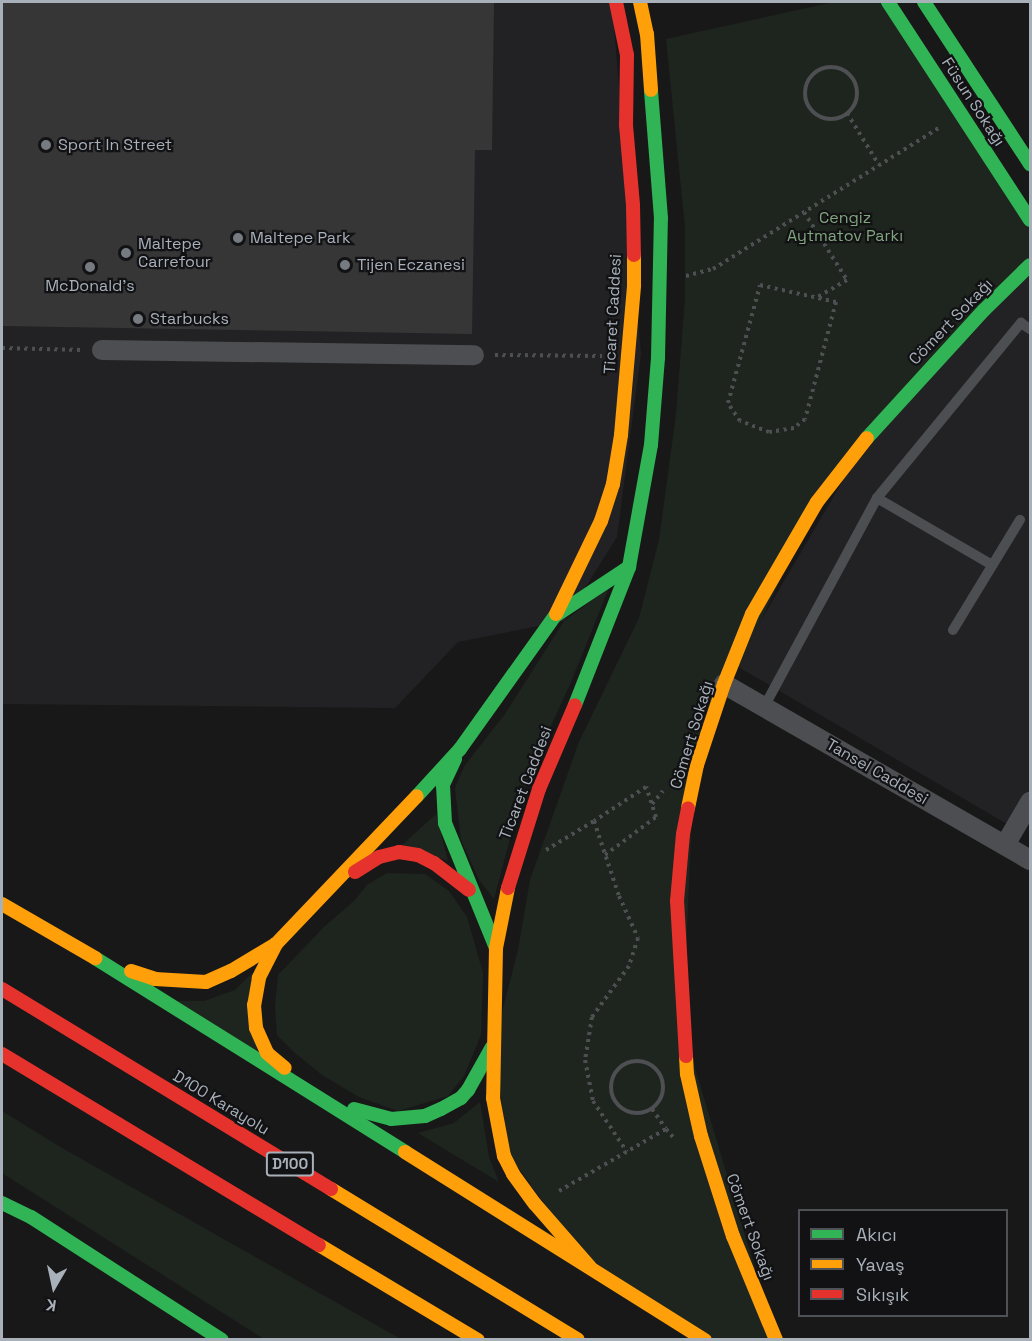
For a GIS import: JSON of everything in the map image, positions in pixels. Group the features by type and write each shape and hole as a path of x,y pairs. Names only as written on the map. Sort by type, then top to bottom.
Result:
{"main road":[{"name":"Ticaret Caddesi","path":"95,958 155,979 206,982 231,971 276,944 336,883 459,749 555,616 601,521 613,484 628,356 634,285 633,204 626,125 627,55 616,2"},
{"name":"Ticaret Caddesi","path":"590,1267 535,1204 513,1174 500,1139 494,1098 496,948 511,872 539,789 580,694 629,567 651,445 658,358 662,218 649,54 640,2"},
{"name":"Füsun Sokağı","path":"888,2 1030,220"},
{"name":"Füsun Sokağı","path":"924,2 1030,164"},
{"name":"Cömert Sokağı","path":"776,1340 733,1236 700,1136 684,1050 677,925 683,834 697,765 724,684 752,614 817,502 879,422 984,310 1030,265"},
{"name":"Ticaret Caddesi","path":"555,616 629,567"},
{"name":"Ticaret Caddesi","path":"459,749 443,785 446,823 471,892 496,948"},
{"name":"Ticaret Caddesi","path":"336,883 379,857 399,852 418,855 434,863 471,892"},
{"path":"2,904 95,958 705,1340"},
{"path":"276,944 259,978 254,1005 256,1028 267,1053 316,1096 391,1119 425,1116 461,1098 495,1040"},
{"name":"D100 Karayolu","path":"2,989 578,1340"},
{"path":"2,1054 478,1340"},
{"path":"2,1203 31,1217 222,1340"}],"street":[{"path":"102,350 474,355"},
{"name":"Tansel Caddesi","path":"724,684 1030,860"},
{"path":"1005,845 1030,802"}],"lane":[{"path":"764,707 877,498 1021,323 1030,329"},
{"path":"877,498 992,565"},
{"path":"953,630 1020,520"}],"path":[{"path":"819,68 847,71 857,83 857,103 847,113 838,120 814,115 804,101 806,80 819,68"},
{"path":"847,113 879,165"},
{"path":"660,283 713,269 961,114"},
{"path":"804,212 847,280 814,298 760,285 728,403 740,421 770,432 794,428 805,419 836,302 814,298"},
{"path":"2,348 102,350"},
{"path":"474,355 628,356"},
{"path":"511,872 646,787 656,818 605,855"},
{"path":"594,821 619,896 638,938 629,966 592,1017 585,1060 593,1101 627,1152"},
{"path":"641,1060 653,1065 660,1073 664,1088 660,1101 652,1110 624,1111 614,1101 610,1092 612,1076 621,1065 641,1060"},
{"path":"652,1110 681,1146"},
{"path":"535,1204 666,1129"}],"shaded area":[{"path":"2,2 612,2 641,354 617,537 564,621 458,642 395,708 2,704"},
{"path":"1030,265 1030,796 1012,827 735,665 876,424"}],"green space":[{"name":"Cengiz Aytmatov Parkı","path":"834,2 888,2 1030,220 1030,265 817,502 694,762 683,1028 776,1339 705,1339 590,1267 507,1152 495,1040 518,950 530,880 579,742 639,618 659,540 676,414 685,298 685,227 666,39"},
{"path":"609,588 571,682 533,765 516,816 494,899 479,880 461,840 455,788 465,765 505,714 564,621"},
{"path":"436,814 448,861 402,845"},
{"path":"387,873 425,874 449,891 467,917 483,973 481,1035 464,1076 448,1096 398,1111 359,1097 322,1075 294,1052 277,1035 275,1006 278,975 324,927 355,900 367,885"},
{"path":"252,973 257,1052 174,1001 204,1001 235,990"},
{"path":"480,1102 489,1157 499,1182 418,1133 454,1123"},
{"path":"2,1111 62,1148 401,1339 264,1339 2,1173"}],"building":[{"name":"Maltepe Park","path":"2,2 494,2 492,150 475,150 472,334 2,326"}],"traffic: fast":[{"path":"888,2 1030,220"},
{"path":"924,2 1030,164"},
{"path":"575,705 629,567 651,445 658,358 661,218 651,90"},
{"path":"867,438 984,310 1030,265"},
{"path":"417,796 460,749 555,616 629,567"},
{"path":"455,759 443,785 445,823 496,948"},
{"path":"95,958 405,1152"},
{"path":"354,1109 391,1119 425,1116 441,1109 461,1098 468,1090 492,1047"},
{"path":"2,1203 31,1217 222,1340"}],"traffic: slow":[{"path":"640,2 647,34 651,90"},
{"path":"556,614 601,521 613,484 621,435 634,285 634,255"},
{"path":"688,808 697,765 724,684 752,614 817,502 867,438"},
{"path":"131,971 155,979 206,982 231,971 276,944 417,796"},
{"path":"508,888 496,948 493,1098 504,1156 513,1174 535,1204 590,1267"},
{"path":"2,904 95,958"},
{"path":"276,944 259,978 254,1005 256,1028 267,1053 285,1068"},
{"path":"686,1056 687,1074 701,1136 733,1236 776,1340"},
{"path":"405,1152 705,1340"},
{"path":"331,1189 578,1340"},
{"path":"319,1245 478,1340"}],"traffic: jam":[{"path":"616,2 627,55 626,125 633,205 634,255"},
{"path":"508,888 539,789 575,705"},
{"path":"686,1056 677,901 683,834 688,808"},
{"path":"355,872 379,857 399,852 418,855 434,863 469,890"},
{"path":"2,989 331,1189"},
{"path":"2,1054 319,1245"}],"place":[{"name":"Sport In Street","path":"46,145"},
{"name":"Maltepe Park","path":"238,238"},
{"name":"Maltepe Carrefour","path":"126,253"},
{"name":"Tijen Eczanesi","path":"345,265"},
{"name":"McDonald's","path":"90,267"},
{"name":"Starbucks","path":"138,319"}]}
